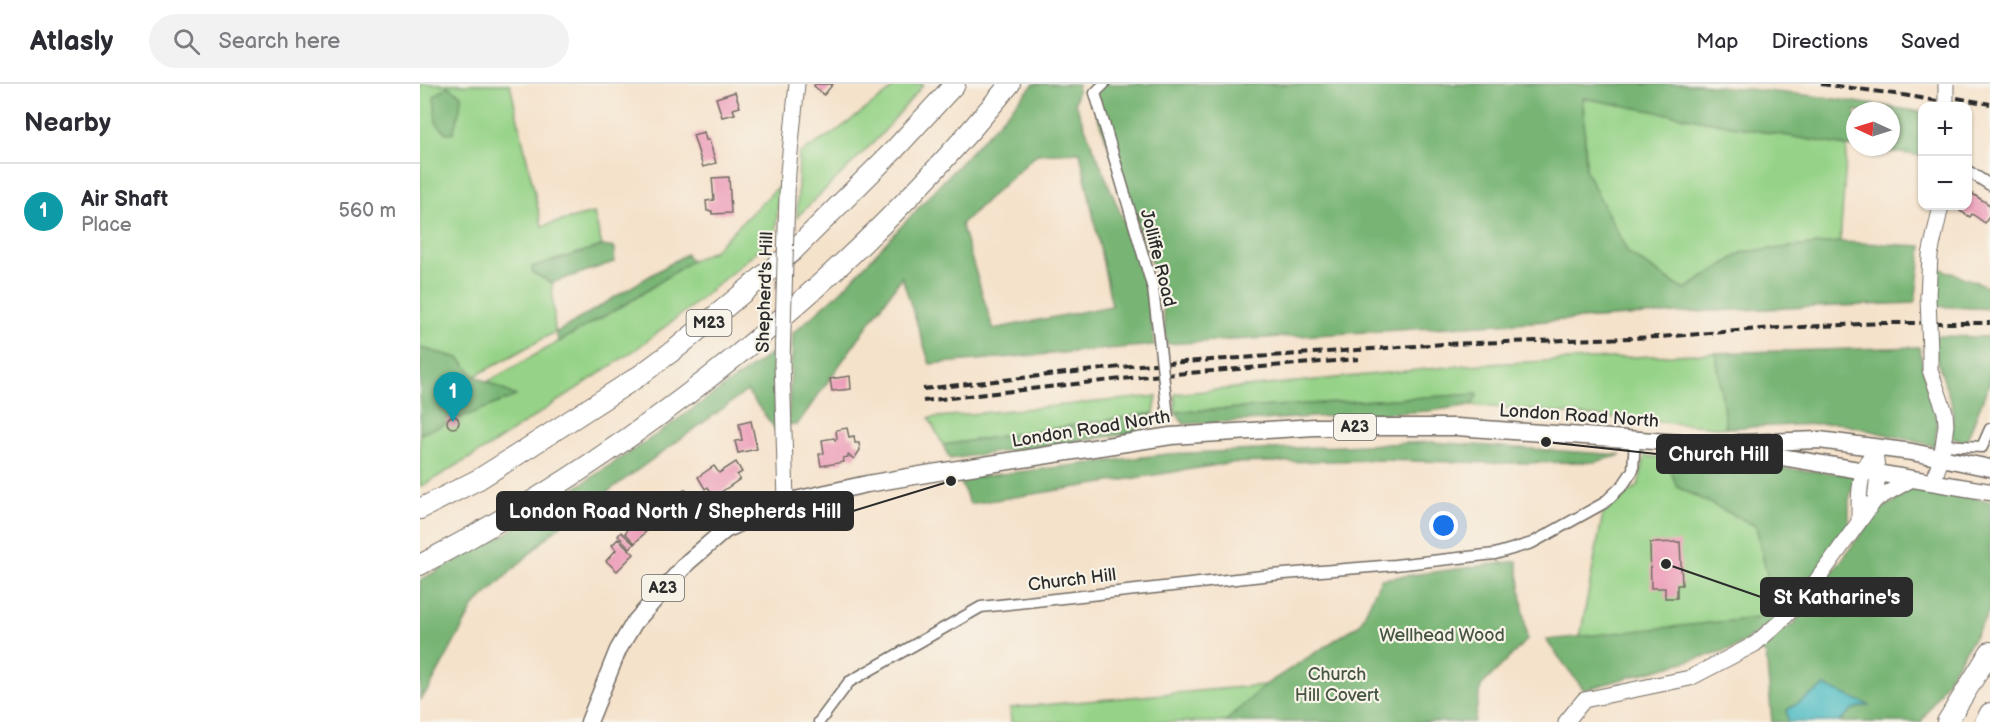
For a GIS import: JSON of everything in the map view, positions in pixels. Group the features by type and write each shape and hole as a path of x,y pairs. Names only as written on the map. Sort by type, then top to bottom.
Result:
{"highway":[{"name":"M23","path":"420,509 517,455 639,376 678,347 792,252 894,150 955,84"},
{"name":"M23","path":"420,565 492,525 584,469 665,411 744,350 820,284 889,217 1011,84"},
{"path":"1947,722 1990,652"},
{"path":"1985,722 1990,713"}],"main road":[{"name":"London Road North","path":"589,722 618,650 634,623 688,562 725,531 786,502 867,484 1171,436 1315,427 1457,427 1710,445 1990,492"},
{"name":"London Road North","path":"1710,445 1809,440 1912,452 1943,452 1990,468"}],"street":[{"name":"Shepherd's Hill","path":"786,502 782,363 787,195 796,84"},
{"name":"Jolliffe Road","path":"1104,84 1095,93 1153,289 1171,436"},
{"path":"1946,84 1946,102"},
{"path":"1972,174 1990,185"},
{"path":"1933,482 1943,452 1945,412 1930,370 1928,297 1930,255 1940,210"},
{"path":"1943,452 1982,447 1990,429"},
{"name":"Church Hill","path":"819,722 849,682 981,607 1213,581 1484,556 1532,543 1604,503 1623,485 1634,470 1635,439"},
{"path":"1859,522 1858,495 1870,472 1874,448"},
{"path":"1870,472 1875,500"},
{"path":"1566,722 1584,700 1690,678 1755,644 1809,591 1875,500 1912,479"}],"green space":[{"path":"420,84 510,84 542,226 594,213 602,246 532,267 533,273 552,283 555,332 475,376 459,358 420,348"},
{"path":"894,84 924,84 880,136 797,217 799,154 835,132 890,91"},
{"path":"1034,84 1078,84 1075,103 1126,227 1148,289 1154,345 930,364 902,277 797,425 788,424 793,333 841,291","holes":["1080,152 1112,306 993,329 961,224 1037,154"]},
{"path":"1092,84 1700,84 1854,102 1846,102 1846,146 1583,98 1586,171 1628,253 1684,290 1743,252 1840,242 1922,246 1915,303 1711,311 1167,344 1160,286 1093,104 1090,87"},
{"path":"448,86 461,95 460,109 453,133 446,133 436,122 434,96"},
{"path":"1583,97 1846,146 1840,242 1743,252 1684,290 1628,253 1586,171"},
{"path":"1900,109 1918,111 1918,155 1900,153"},
{"path":"780,185 775,236 692,306 635,350 490,446 420,487 420,434 515,396 487,382 631,301 691,261 713,251"},
{"path":"602,246 615,248 614,262 552,283 533,273 532,267"},
{"path":"686,254 691,261 631,301 559,342 555,332"},
{"path":"1938,268 1990,287 1990,309 1933,306"},
{"path":"1934,336 1990,337 1990,381 1966,442 1952,437 1953,409 1934,350"},
{"path":"1919,347 1928,395 1937,419 1935,446 1838,423 1726,428 1716,353"},
{"path":"420,348 459,358 475,376 516,396 420,434"},
{"path":"772,353 776,430 747,391 556,529 474,606 430,687 420,700 420,580 506,534 653,437"},
{"path":"1716,353 1726,428 1472,405 1477,394 1175,412 1175,394 1467,365"},
{"path":"1478,394 1472,405 1429,411 1184,424 1175,412"},
{"path":"1157,396 1154,413 943,445 929,418"},
{"path":"1154,413 1132,433 950,459 943,445"},
{"path":"1431,442 1621,455 1595,462 1496,463 1378,460 1230,463 970,504 959,479 1168,454"},
{"path":"1645,456 1666,458 1677,487 1756,526 1777,617 1580,637 1603,513 1638,486"},
{"path":"1666,458 1855,475 1849,500 1849,523 1786,615 1734,648 1584,690 1546,640 1776,616 1756,526 1677,487"},
{"path":"1912,486 1990,501 1990,611 1921,722 1839,722 1853,709 1868,705 1787,710 1788,722 1772,722 1766,653 1753,650 1794,624 1879,510 1896,501"},
{"name":"Wellhead Wood","path":"1517,561 1527,640 1481,686 1474,722 1225,722 1265,685 1360,624 1381,579"},
{"path":"1265,685 1228,722 1011,722 1010,708"}],"water":[{"path":"1825,686 1869,705 1853,709 1839,722 1788,722 1787,710"}],"building":[{"path":"815,84 833,84 824,95 814,86"},
{"path":"735,92 740,107 733,109 735,114 722,117 716,98"},
{"path":"704,132 716,163 703,167 693,135"},
{"path":"729,177 731,213 712,214 712,211 707,211 706,201 714,200 712,178"},
{"path":"1972,194 1990,205 1990,214 1985,223 1972,214 1970,217 1960,211 1972,210"},
{"path":"850,376 851,389 832,391 830,379"},
{"path":"455,416 459,422 455,428 451,428 447,420"},
{"path":"751,421 757,449 738,453 735,441 742,440 739,424"},
{"path":"847,428 849,437 854,436 855,443 859,443 860,450 854,459 848,455 843,458 844,462 821,466 819,454 824,453 822,440 834,438 835,440 837,439 836,430"},
{"path":"736,462 742,472 737,475 740,479 714,497 708,487 705,489 698,477 714,466 719,473"},
{"path":"685,489 696,501 674,521 663,509"},
{"path":"650,507 660,517 635,543 625,533"},
{"path":"621,532 634,544 630,548 618,536"},
{"path":"618,539 634,554 617,571 606,561 616,550 612,545"},
{"path":"1680,542 1682,585 1677,585 1677,598 1665,598 1665,588 1651,588 1650,543"}],"railway":[{"path":"1821,84 1943,102"},
{"path":"1957,98 1990,104"},
{"path":"923,389 1139,365 1444,344 1661,337 1883,323 1990,323"},
{"path":"923,401 1139,377 1359,359"}],"place":[{"name":"Air Shaft","path":"453,422"},
{"name":"Church Hill","path":"1546,442"},
{"name":"London Road North / Shepherds Hill","path":"951,481"},
{"name":"St Katharine's","path":"1666,564"}],"park label":[{"name":"Church Hill Covert","path":"1337,684"}]}
